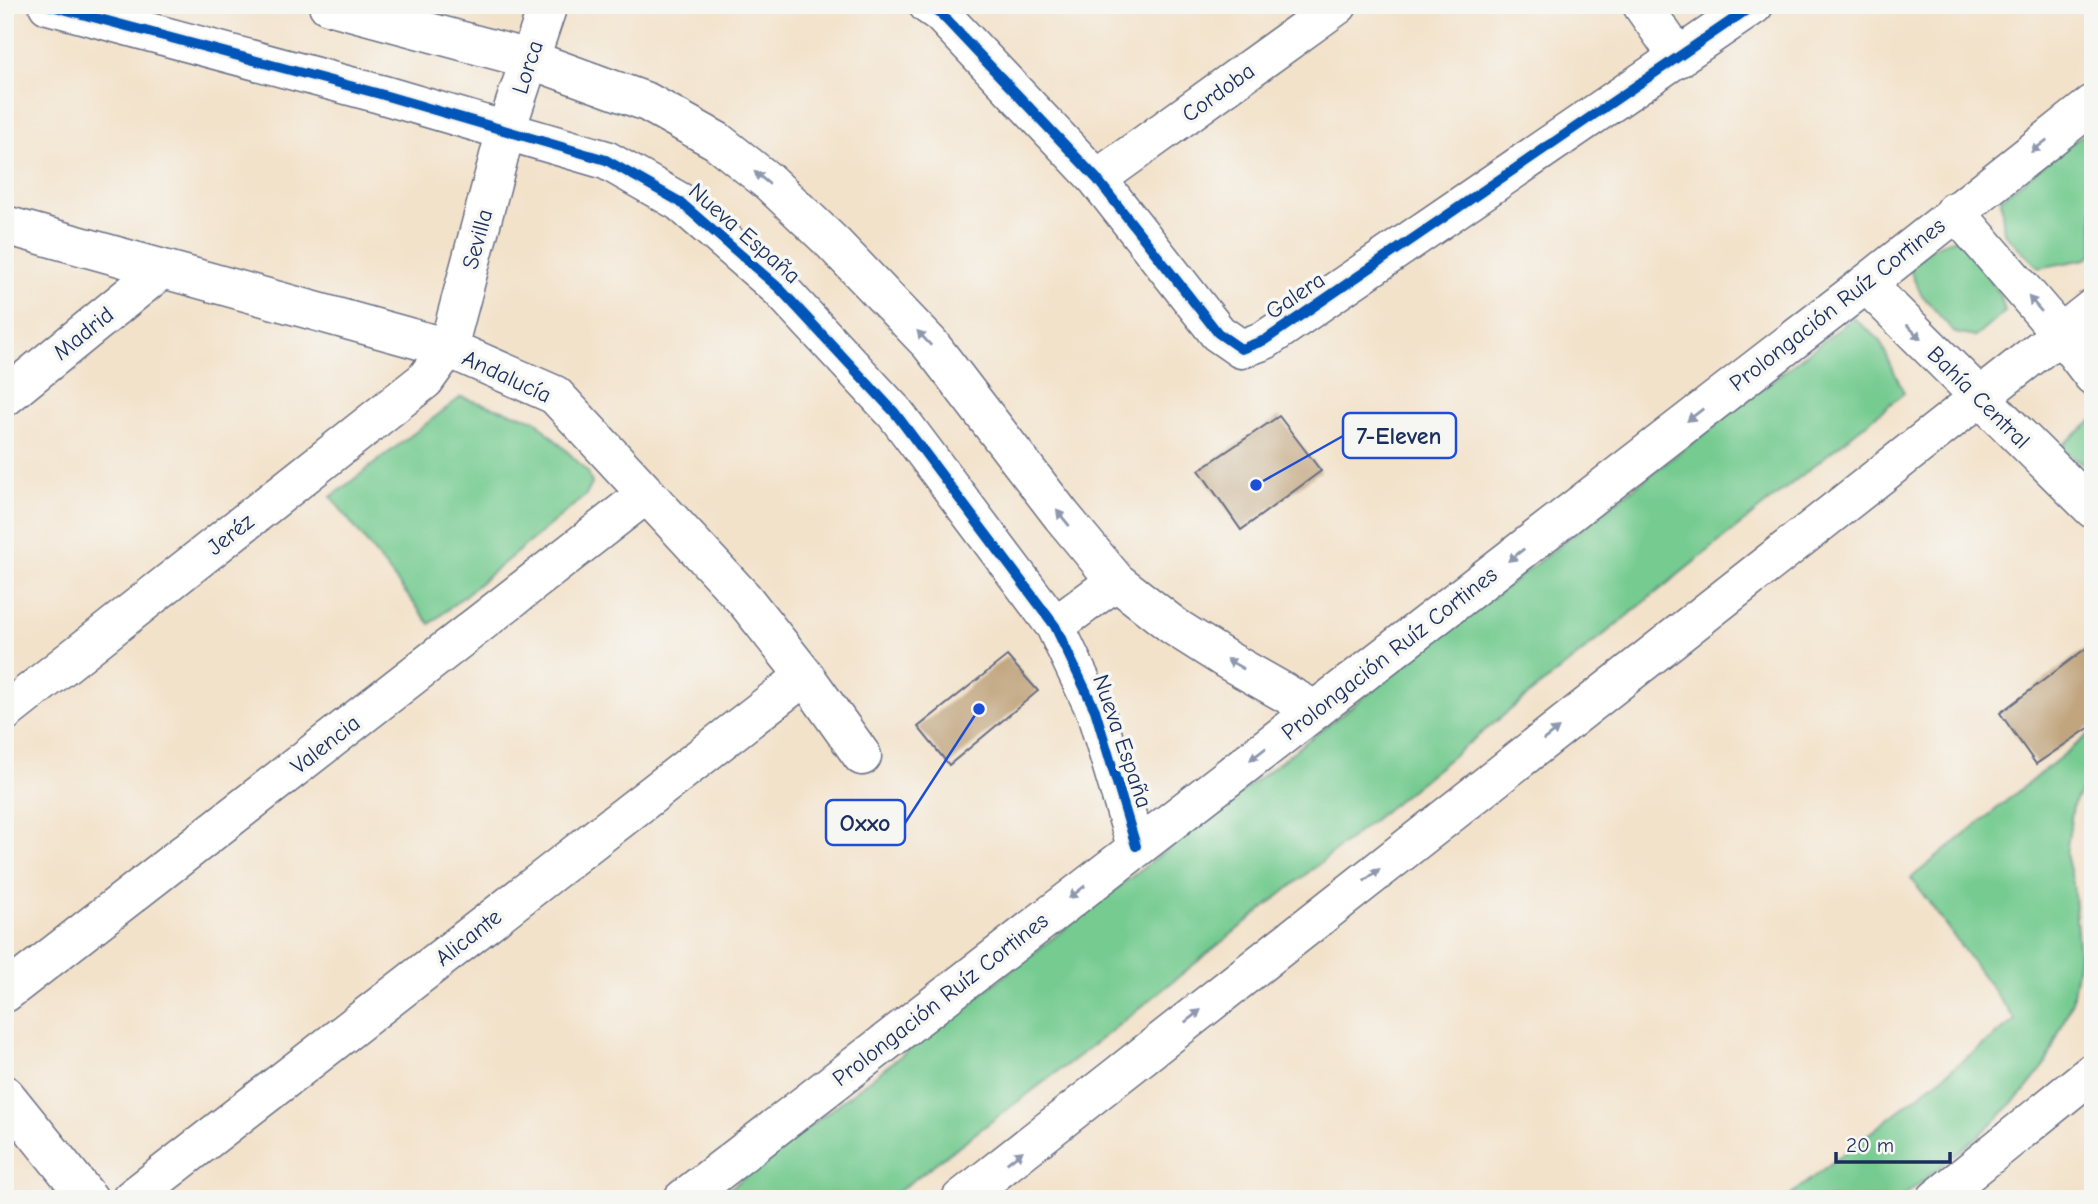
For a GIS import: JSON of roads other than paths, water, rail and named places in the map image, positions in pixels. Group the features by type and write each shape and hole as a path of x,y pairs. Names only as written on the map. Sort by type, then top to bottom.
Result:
{"street":[{"name":"Nueva España","path":"48,5 506,130 606,160 680,202 780,289 895,413 1055,626 1095,710 1136,846"},
{"path":"328,5 529,59 647,103 717,141 770,183 834,244 929,344 1062,516 1116,581 1175,627 1315,710"},
{"name":"Lorca","path":"506,130 548,5"},
{"name":"Cordoba","path":"1097,180 1338,5"},
{"path":"1642,5 1679,58"},
{"name":"Galera","path":"940,8 1097,180 1218,333 1241,349 1265,340 1754,5"},
{"name":"Prolongación Ruíz Cortines","path":"683,1199 1866,284 2093,104"},
{"name":"Sevilla","path":"448,348 506,130"},
{"path":"1955,211 2060,333 2093,376"},
{"name":"Andalucía","path":"5,225 448,348 555,395 744,599 805,676 862,756"},
{"name":"Madrid","path":"5,397 162,270"},
{"name":"Bahía Central","path":"1866,284 2093,509"},
{"path":"961,1199 2093,308"},
{"name":"Jeréz","path":"5,712 425,380 448,348"},
{"name":"Valencia","path":"5,993 645,495"},
{"path":"1055,626 1116,581"},
{"name":"Alicante","path":"131,1199 805,676"},
{"path":"1936,1199 2093,1072"},
{"path":"5,1095 89,1199"}],"place":[{"name":"7-Eleven","path":"1256,485"},
{"name":"Oxxo","path":"979,709"}]}
